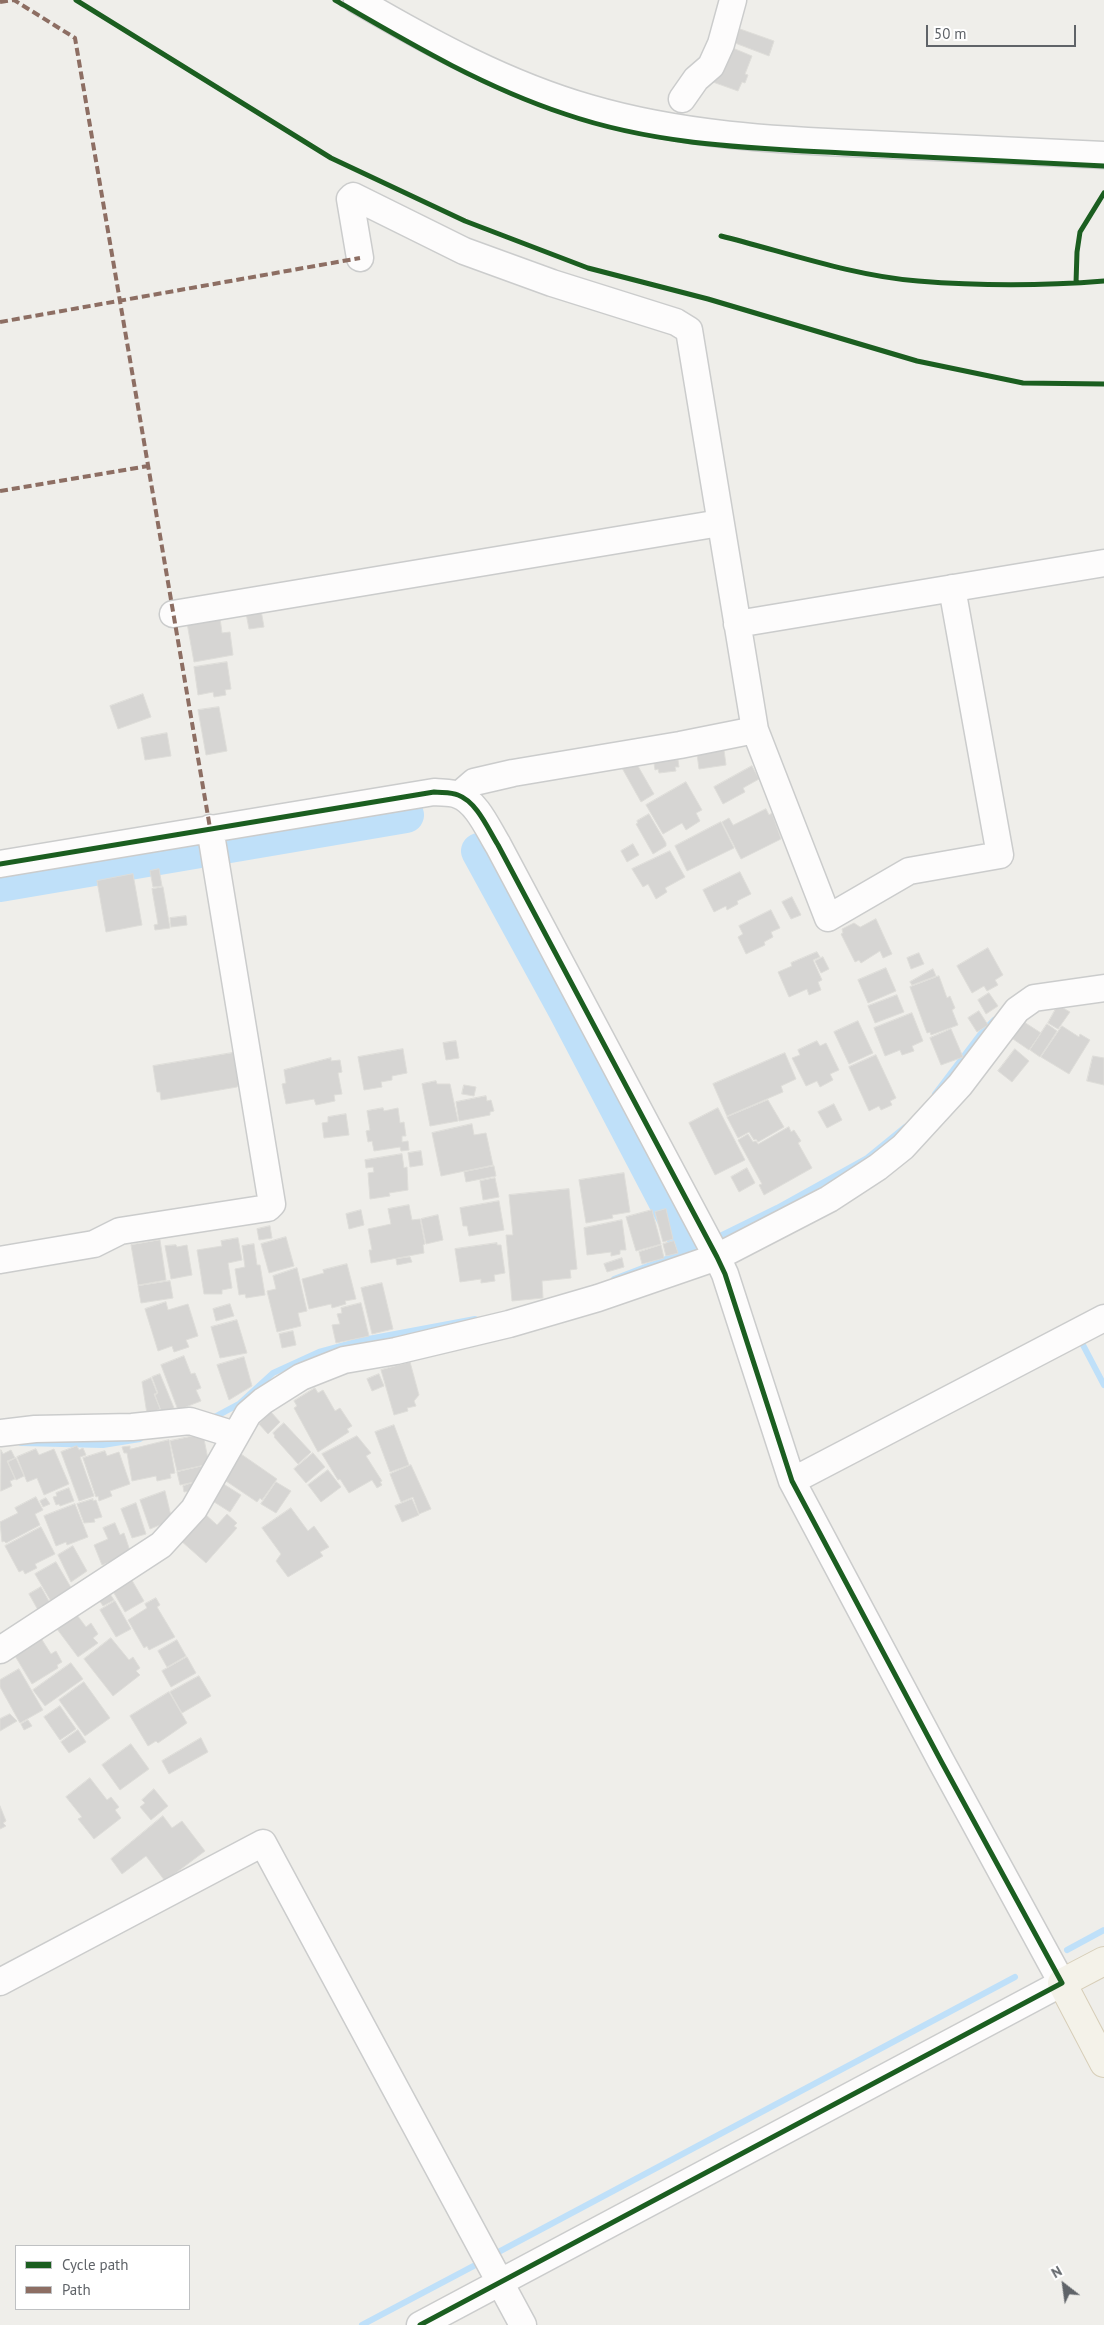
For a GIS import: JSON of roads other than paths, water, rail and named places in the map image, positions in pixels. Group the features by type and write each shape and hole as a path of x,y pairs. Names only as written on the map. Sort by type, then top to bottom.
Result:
{"main road":[{"path":"1104,1961 1062,1983 1104,2063"}],"street":[{"path":"357,0 443,49 514,82 588,108 641,122 704,132 771,139 1104,155"},
{"path":"682,99 696,79 711,66 720,44 733,0"},
{"path":"360,258 350,199 353,196 464,251 552,283 676,322 689,330 755,730 828,918 909,871 1000,855 952,588"},
{"path":"173,614 720,523"},
{"path":"737,624 1104,563"},
{"path":"459,795 474,782 513,773 680,746 755,730"},
{"path":"0,864 434,792 459,795 479,814 498,845 725,1274 792,1481 940,1761 1062,1983 491,2265 420,2325"},
{"path":"0,1260 94,1244 120,1231 268,1208 272,1204 210,828"},
{"path":"0,1650 161,1545 194,1508 248,1414 263,1401 301,1377 344,1360 396,1351 509,1324 598,1298 717,1257 829,1198 878,1167 903,1147 960,1085 1017,1010 1034,998 1104,988"},
{"path":"792,1481 1104,1318"},
{"path":"0,1432 35,1429 132,1427 190,1421 236,1435"},
{"path":"0,1982 263,1843 523,2325"}],"waterway":[{"path":"0,884 406,815"},
{"path":"479,851 566,1010 686,1239 687,1252"},
{"path":"935,1094 982,1032 994,1020"},
{"path":"714,1239 777,1208 867,1158 905,1127"},
{"path":"614,1279 705,1244"},
{"path":"211,1419 239,1404 273,1373 319,1352 363,1340 475,1319"},
{"path":"1083,1345 1104,1385"},
{"path":"21,1443 103,1445 140,1439"},
{"path":"1067,1950 1104,1930"},
{"path":"491,2256 1015,1977"},
{"path":"362,2325 483,2261"}]}
